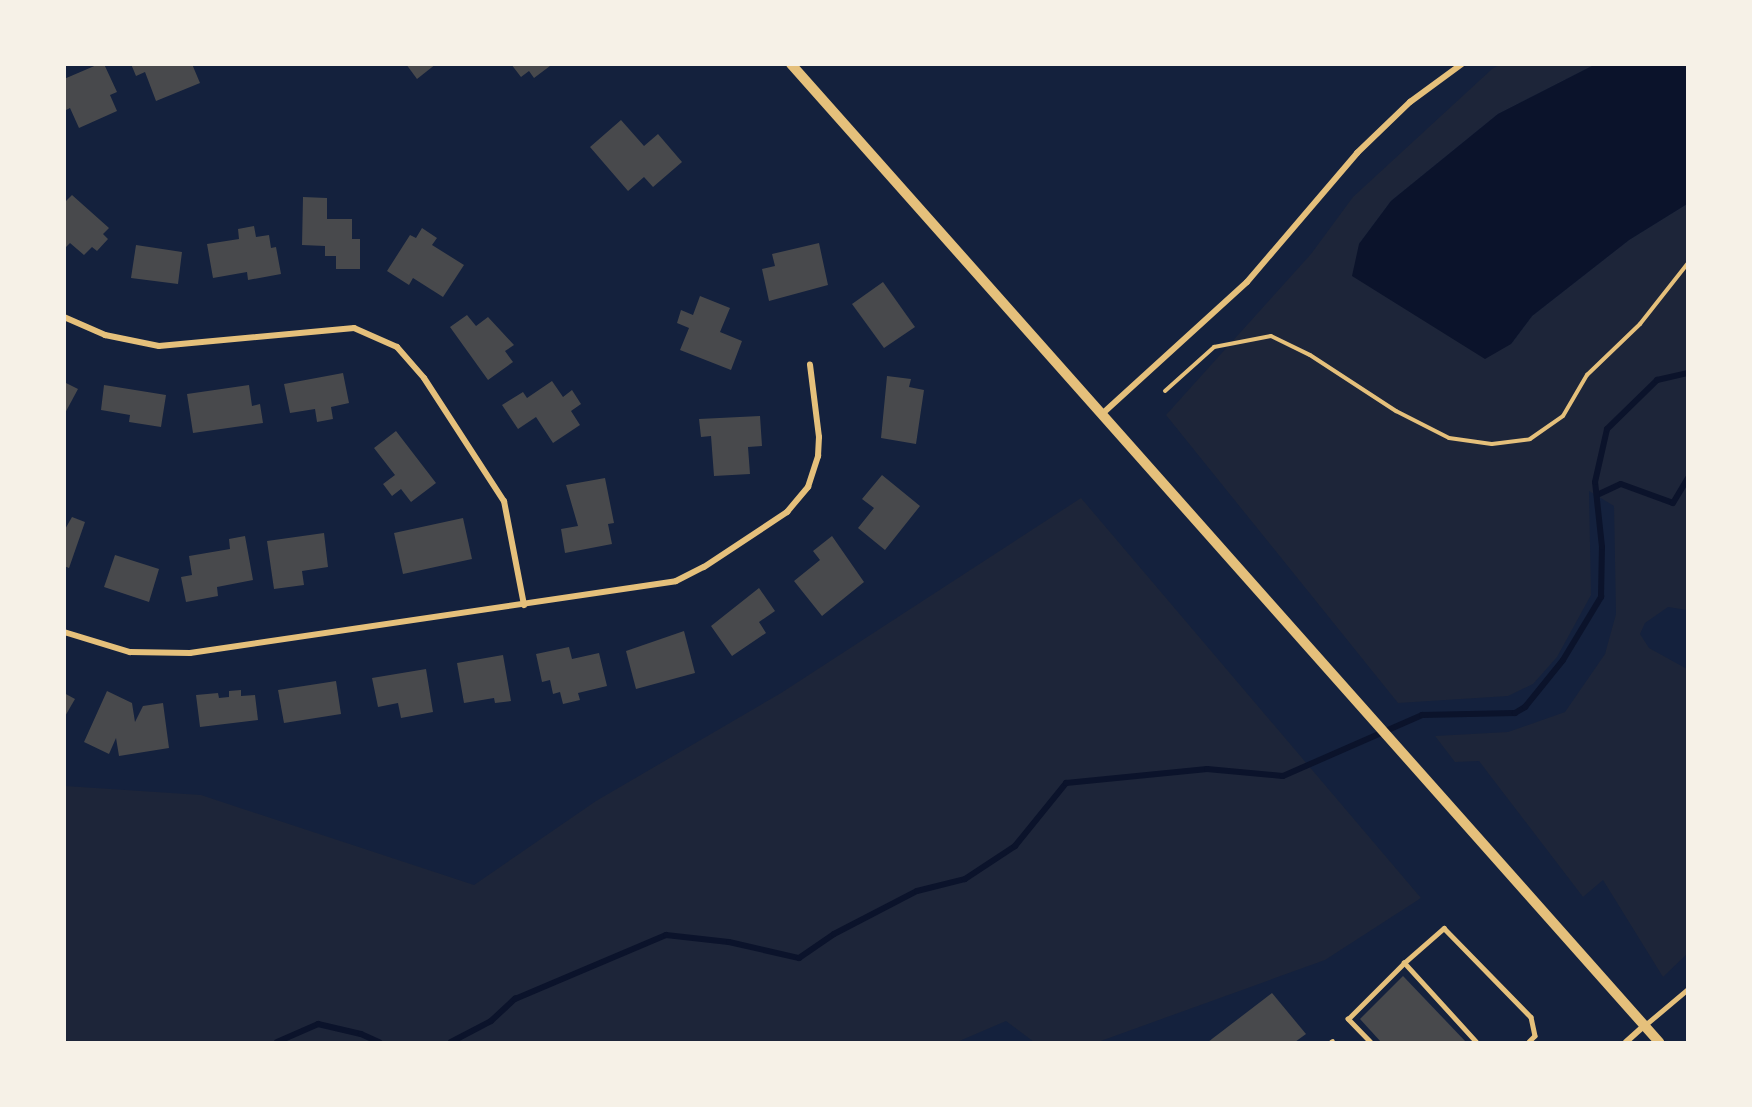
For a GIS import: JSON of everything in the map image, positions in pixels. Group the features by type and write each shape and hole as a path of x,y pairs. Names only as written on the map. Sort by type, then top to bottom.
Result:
{"street":[{"path":"791,64 1659,1042"},
{"path":"1102,414 1247,282 1310,205 1410,102 1462,64"},
{"path":"64,317 105,335 159,346 354,328 397,347 424,378 504,501 524,605"},
{"path":"64,632 130,652 190,652 676,581 704,567 787,512 808,487 818,456 810,365"},
{"path":"1626,1042 1644,1026"}],"lane":[{"path":"1370,1042 1348,1019 1404,963 1444,928 1531,1017 1535,1036 1530,1042"},
{"path":"1404,963 1476,1042"},
{"path":"1644,1026 1688,989"}],"path":[{"path":"1165,391 1214,347 1271,336 1310,355 1396,411 1449,438 1492,444 1530,439 1563,416 1587,375 1640,324 1688,263"}],"shaded area":[{"path":"1501,64 1594,65 1498,114 1391,201 1359,244 1511,344 1532,316 1629,240 1687,204 1687,610 1668,607 1645,623 1640,634 1649,648 1687,669 1687,954 1663,977 1603,880 1583,897 1479,761 1455,762 1435,736 1508,732 1565,712 1605,654 1616,614 1614,506 1589,491 1591,595 1557,657 1533,684 1508,696 1398,703 1166,415 1311,254 1353,197 1492,69"},
{"path":"1594,65 1687,65 1687,204 1629,240 1532,316 1511,344 1485,359 1352,276 1359,244 1391,201 1498,114"},
{"path":"1081,498 1421,898 1325,960 1098,1042 1034,1042 1006,1021 957,1042 65,1042 65,786 201,795 474,885 596,801 781,693"}],"building":[{"path":"104,64 117,92 110,95 117,111 79,128 70,108 64,111 64,79"},
{"path":"131,64 192,64 200,83 156,101 145,72 136,76"},
{"path":"406,64 436,64 417,79"},
{"path":"511,64 548,64 550,66 534,78 529,71 521,77"},
{"path":"621,120 644,146 658,134 682,162 653,187 644,177 628,191 590,147"},
{"path":"72,195 109,228 103,234 108,239 97,251 92,247 84,255 70,243 64,249 64,203"},
{"path":"303,197 327,198 327,219 352,219 352,239 360,239 360,269 336,269 336,256 325,256 325,246 302,245"},
{"path":"254,226 256,237 269,235 271,248 276,247 281,274 248,280 247,272 213,278 207,244 239,239 238,229"},
{"path":"422,228 437,238 432,245 464,265 443,297 413,278 409,285 387,271 410,235 416,238"},
{"path":"819,243 828,285 769,301 762,269 775,266 772,254"},
{"path":"136,245 182,252 178,284 131,278"},
{"path":"883,282 915,327 884,348 852,304"},
{"path":"700,296 730,308 720,332 742,341 731,370 680,350 689,328 677,323 681,310 693,315"},
{"path":"467,315 476,326 488,317 514,345 505,351 513,362 488,380 450,327"},
{"path":"343,373 349,403 331,407 333,419 317,422 315,409 290,413 284,384"},
{"path":"887,376 911,379 909,387 924,390 916,444 881,438"},
{"path":"552,381 563,397 572,390 581,404 571,411 580,425 553,443 536,417 518,429 502,405 523,392 527,398"},
{"path":"64,382 78,389 64,415"},
{"path":"104,385 166,395 161,427 129,422 130,415 101,410"},
{"path":"249,385 252,406 260,404 263,423 193,433 187,394"},
{"path":"760,416 762,446 748,447 750,474 714,476 711,436 701,437 699,419"},
{"path":"396,431 436,483 411,502 401,489 392,496 383,484 395,475 374,448"},
{"path":"882,475 920,506 885,550 858,528 874,508 862,499"},
{"path":"605,478 614,523 608,524 612,544 565,553 561,529 578,526 566,485"},
{"path":"72,517 85,522 69,568 64,566 64,531"},
{"path":"463,518 472,559 403,574 394,533"},
{"path":"324,533 328,567 302,571 304,585 274,589 267,541"},
{"path":"245,536 253,580 217,587 218,596 186,602 181,577 192,575 189,556 230,549 229,539"},
{"path":"832,536 864,582 822,616 794,581 820,560 813,551"},
{"path":"115,555 159,569 149,602 104,587"},
{"path":"759,588 775,611 759,622 766,633 732,656 711,626"},
{"path":"684,631 695,673 636,689 626,651"},
{"path":"569,647 572,659 599,653 607,686 578,693 580,700 563,704 560,692 553,694 550,680 542,682 536,654"},
{"path":"503,655 511,701 495,703 494,698 464,703 457,663"},
{"path":"426,669 433,712 401,718 398,703 378,707 372,678"},
{"path":"336,681 341,714 284,723 278,690"},
{"path":"241,690 241,696 255,695 258,720 200,727 196,695 218,693 219,698 229,697 229,691"},
{"path":"107,691 132,703 135,722 143,706 163,703 169,748 119,756 116,738 109,754 84,742"},
{"path":"64,693 75,699 64,718"},
{"path":"1403,976 1466,1042 1381,1042 1360,1019"},
{"path":"1272,993 1306,1034 1295,1042 1208,1042"}],"waterway":[{"path":"451,1042 491,1021 515,999 666,935 729,942 799,958 834,934 917,891 965,879 1015,846 1066,783 1207,769 1283,776 1422,715 1515,713 1525,707 1563,660 1601,597 1602,547 1595,482 1607,429 1657,380 1688,373"},
{"path":"1597,495 1621,484 1673,503 1688,478"},
{"path":"277,1042 318,1024 361,1034 379,1042"}]}
